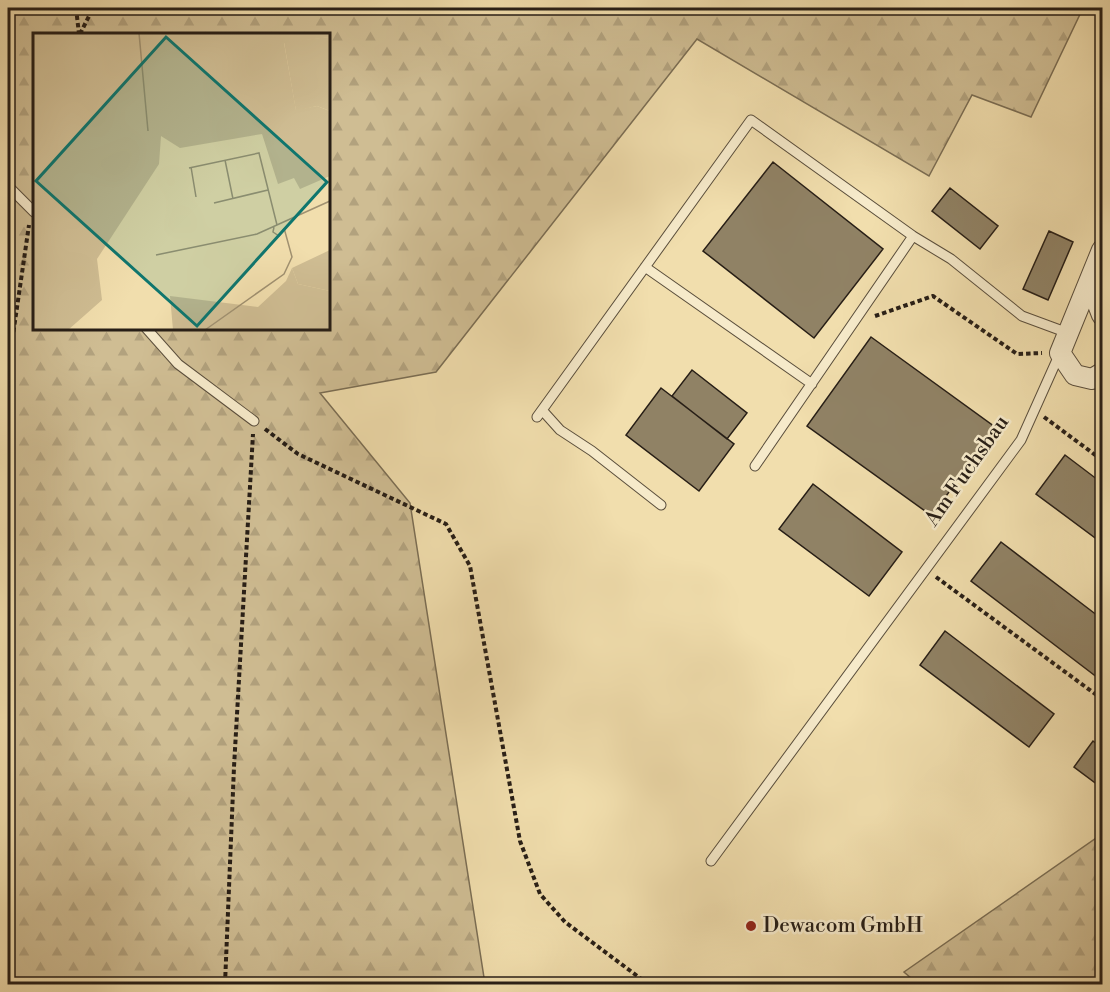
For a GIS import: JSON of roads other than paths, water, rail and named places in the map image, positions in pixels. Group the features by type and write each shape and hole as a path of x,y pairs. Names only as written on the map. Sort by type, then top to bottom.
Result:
{"street":[{"name":"Am Fuchsbau","path":"1060,353 1102,250"},
{"path":"1089,284 1102,315"},
{"path":"1060,353 1075,375 1092,379 1102,374"}],"lane":[{"path":"661,505 540,414 751,120 913,236 951,259 1022,316 1068,333"},
{"path":"8,186 33,210"},
{"path":"755,466 913,236"},
{"path":"645,267 812,384"},
{"path":"148,330 178,364 254,421"},
{"name":"Am Fuchsbau","path":"711,861 1021,440 1036,411 1060,353"}],"place":[{"name":"Dewacom GmbH","path":"751,926"}]}
